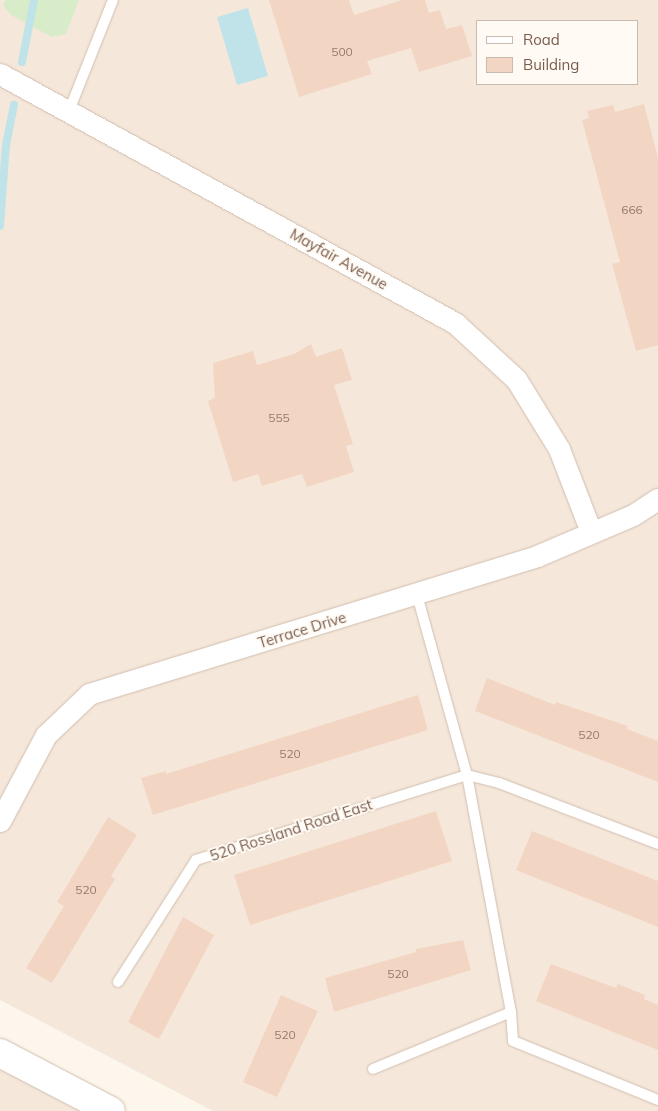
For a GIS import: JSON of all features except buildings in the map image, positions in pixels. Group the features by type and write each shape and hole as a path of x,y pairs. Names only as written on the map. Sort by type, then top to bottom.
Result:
{"main road":[{"path":"0,1053 111,1111"}],"street":[{"name":"Mayfair Avenue","path":"0,74 455,323 516,379 559,449 591,532"},
{"name":"Terrace Drive","path":"0,821 46,735 89,694 417,595 537,556 633,515 658,499"}],"lane":[{"path":"69,111 113,0"},
{"path":"417,595 467,774 511,1012 513,1041 658,1100"},
{"path":"467,774 498,782 658,844"},
{"name":"520 Rossland Road East","path":"118,982 196,860 467,774"},
{"path":"373,1069 511,1012"}],"shaded area":[{"path":"0,0 658,0 658,1111 213,1111 0,1000"},
{"path":"0,1053 111,1111 0,1111"}],"green space":[{"path":"6,0 79,0 66,34 52,37 11,15 3,5"}],"water":[{"path":"248,8 268,76 237,85 217,17"}],"waterway":[{"path":"22,62 34,0"},
{"path":"0,226 6,145 14,105"}]}
